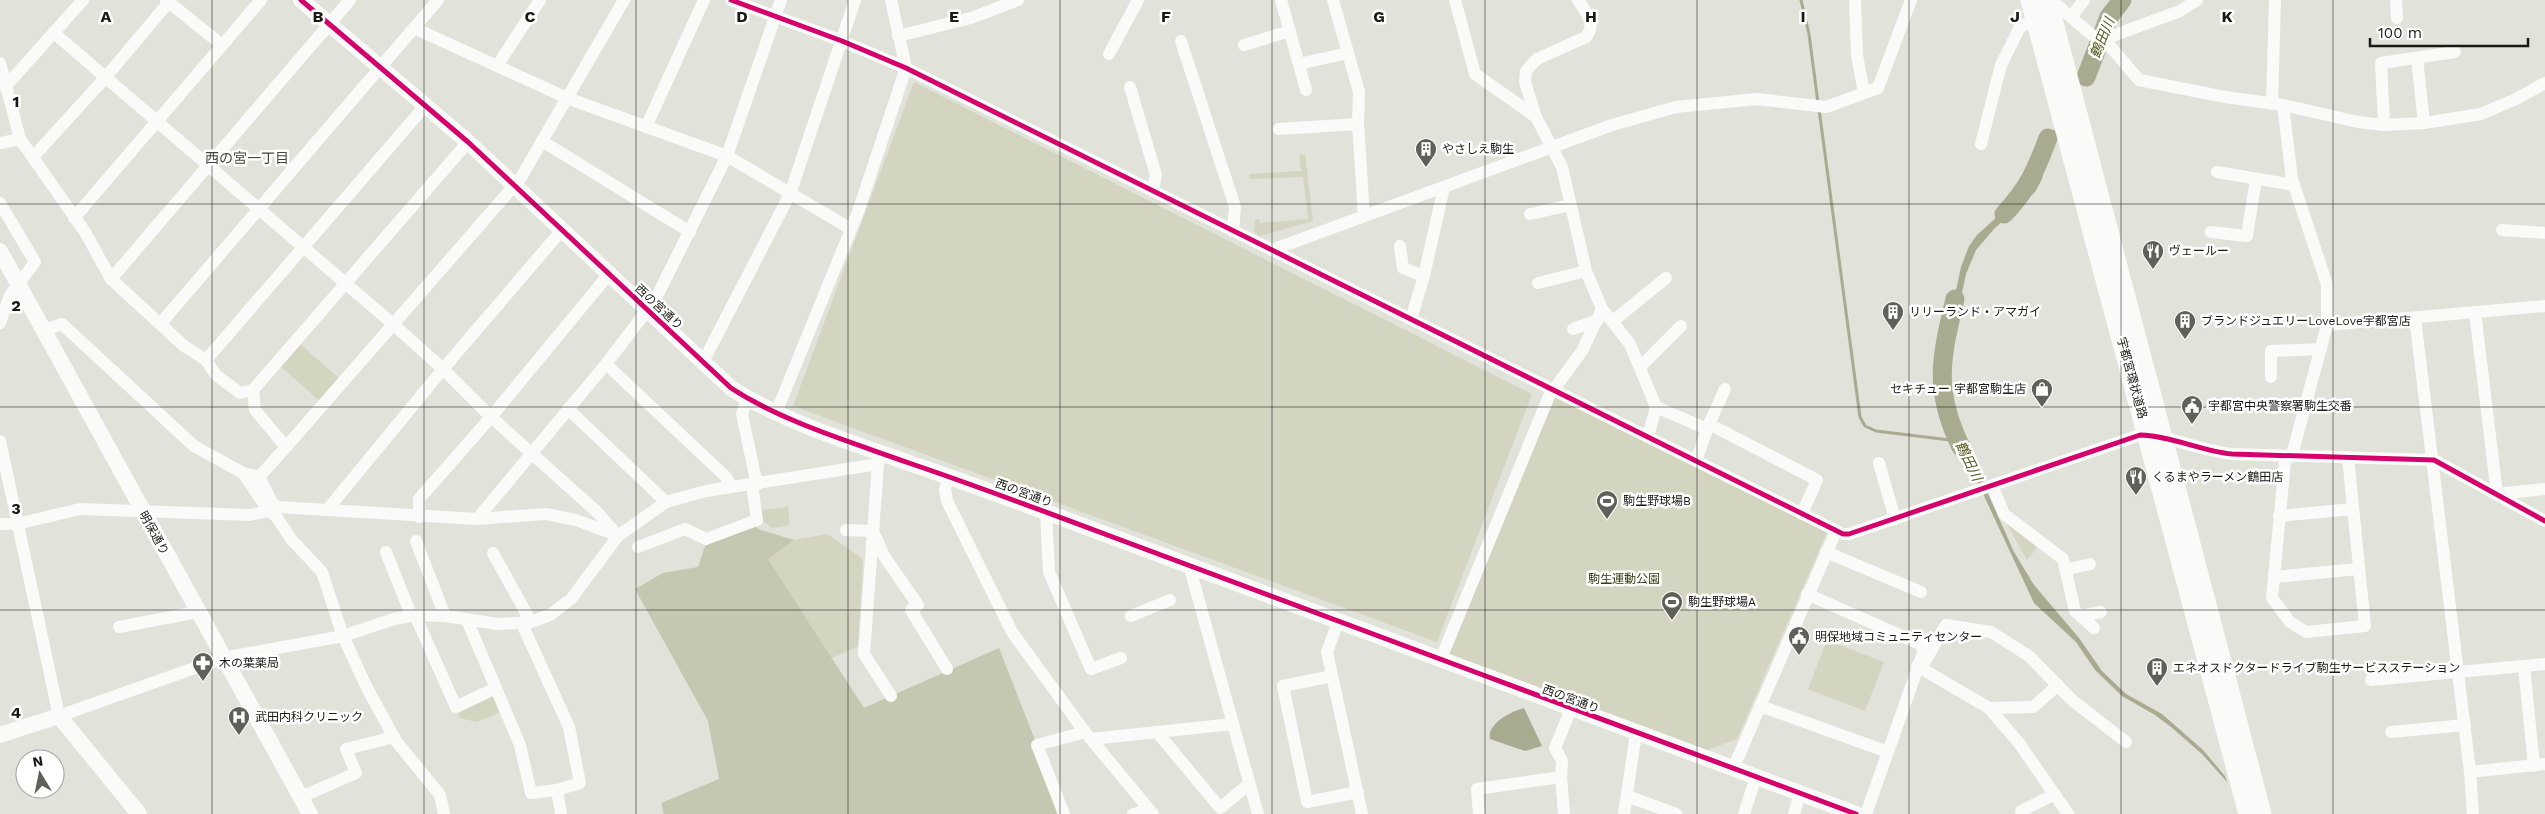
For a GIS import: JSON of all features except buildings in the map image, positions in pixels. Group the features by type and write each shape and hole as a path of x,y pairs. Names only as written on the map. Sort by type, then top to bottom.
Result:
{"main road":[{"name":"宇都宮環状道路","path":"2030,0 2262,814"},
{"name":"宇都宮環状道路","path":"2049,0 2248,814"}],"street":[{"path":"5,87 54,34 82,0"},
{"path":"74,218 261,0"},
{"name":"西の宮通り","path":"301,0 468,142 731,388 747,399 880,458 949,476 1189,564 1440,661 1856,814"},
{"path":"111,279 350,0"},
{"path":"161,323 438,0"},
{"path":"496,66 540,0"},
{"path":"259,477 515,186 624,0"},
{"path":"646,127 704,0"},
{"path":"731,0 842,41 906,68 1836,531 1849,534 2135,436 2156,437 2218,452 2434,460 2545,521"},
{"path":"477,519 530,452 606,364 648,310 690,232 727,156 781,0"},
{"path":"703,362 790,194 855,0"},
{"path":"776,413 851,230 906,68 891,0"},
{"path":"898,36 971,18 1018,0"},
{"path":"1109,54 1138,0"},
{"path":"1281,0 1306,90"},
{"path":"1333,0 1359,92 1358,124 1364,216"},
{"path":"1455,0 1475,74 1536,116"},
{"path":"1440,661 1553,390 1582,351 1600,315 1586,272 1562,167 1536,116 1525,82 1526,71 1537,59 1586,37 1590,32 1591,20 1578,0"},
{"path":"1855,0 1857,55 1864,92"},
{"path":"1272,250 1612,125 1676,107 1756,99 1821,107 1878,88 1911,0"},
{"path":"2049,0 2098,37 2139,80 2225,97 2278,104 2358,122 2384,125 2424,123 2481,114 2516,99 2545,83"},
{"path":"2071,17 2084,0"},
{"path":"2098,37 2180,11 2197,0"},
{"path":"2275,0 2278,104 2294,185 2327,285 2327,325 2292,455 2285,461 2272,598 2290,622 2306,632 2365,626 2348,457"},
{"path":"2396,0 2397,18"},
{"path":"32,158 105,78 167,1 222,45"},
{"path":"1981,144 2001,65 2020,27 2035,19"},
{"path":"414,28 567,98 727,156 851,230"},
{"path":"1244,45 1290,31"},
{"path":"54,34 394,325 443,369 491,417 597,512 618,536"},
{"path":"1181,41 1235,206 1233,231"},
{"path":"2384,125 2381,63 2456,52"},
{"path":"1299,64 1348,53"},
{"path":"2417,58 2424,123"},
{"path":"0,63 20,139 85,232 111,279 184,346 206,360 216,375 240,392 253,390 468,142"},
{"path":"1130,87 1156,175 1153,190"},
{"path":"206,360 302,246 425,106"},
{"path":"1279,129 1358,124"},
{"path":"0,143 20,139"},
{"path":"542,141 690,232"},
{"path":"2216,172 2294,185"},
{"path":"2211,232 2247,236 2256,178"},
{"path":"1411,319 1424,276 1444,187"},
{"path":"0,203 34,262 10,295 0,323"},
{"path":"1530,214 1571,205"},
{"path":"327,510 333,500 562,230"},
{"path":"2502,230 2545,233"},
{"path":"1400,246 1403,268 1424,276"},
{"name":"明保通り","path":"0,251 310,814"},
{"path":"1538,283 1586,272"},
{"path":"419,517 419,499 491,417 609,274"},
{"path":"1613,321 1666,278"},
{"path":"2327,325 2545,306"},
{"path":"2475,312 2497,494"},
{"path":"1600,315 1613,321 1630,344 1641,366 1656,407 1648,437"},
{"path":"1573,329 1600,315"},
{"path":"2415,318 2434,460 2456,664 2460,672 2474,814"},
{"path":"44,330 62,324 194,446 243,473 259,477 274,504 278,507 477,519 546,514 576,520 618,536"},
{"path":"1641,366 1681,326"},
{"path":"2271,377 2270,351 2321,349"},
{"path":"606,364 726,477 732,487"},
{"path":"1696,461 1708,426 1725,389"},
{"path":"253,390 255,410 286,447"},
{"path":"638,548 685,529 706,539 757,520 754,485 742,414 747,399"},
{"path":"1656,407 1708,426 1817,480 1802,514"},
{"path":"568,408 666,502"},
{"path":"0,441 59,716 139,814"},
{"path":"0,735 224,658 343,636 394,619 413,615 526,623 550,615 571,600 618,536 666,502 684,496 754,485 880,458 864,654 891,696"},
{"path":"1878,463 1895,519"},
{"path":"243,473 291,539 322,572 343,636 367,688 394,737 440,795 444,814"},
{"path":"949,476 945,489 947,501 1012,632 1088,736 1151,812"},
{"path":"1985,487 2004,514 2063,559 2075,611 2094,628"},
{"path":"2497,494 2545,489"},
{"path":"0,524 17,524 80,509 250,515 269,511"},
{"path":"2279,516 2353,509"},
{"path":"1046,512 1049,572 1091,669 1121,658"},
{"path":"846,530 873,531"},
{"path":"873,531 884,556 918,605 911,610 947,668"},
{"path":"1733,769 1807,594 1836,531"},
{"path":"416,541 445,616"},
{"path":"386,552 456,707 496,688"},
{"path":"1826,552 1921,592"},
{"path":"467,620 520,745 531,793 557,790 580,783 570,727 526,623 493,553"},
{"path":"1189,564 1248,785 1258,814"},
{"path":"2065,570 2090,564"},
{"path":"2274,577 2358,569"},
{"path":"1807,594 1922,645 1923,652 1919,667 1866,814"},
{"path":"1131,616 1170,600"},
{"path":"119,627 198,612"},
{"path":"2081,616 2101,612"},
{"path":"1338,622 1327,652 1362,814"},
{"path":"1919,667 1946,625 1990,632 2030,656 2072,700 2126,742"},
{"path":"2371,680 2545,664"},
{"path":"2470,772 2540,765 2524,666"},
{"path":"1919,667 1989,708 2019,743 2068,814"},
{"path":"1332,676 1283,686 1307,802 1358,792"},
{"path":"1989,708 2033,707 2058,685"},
{"path":"1760,706 1888,752"},
{"path":"1564,814 1561,777 1562,761 1555,748 1571,709"},
{"path":"1064,814 1037,745 1088,736 1157,732 1232,724"},
{"path":"2391,732 2465,725"},
{"path":"1157,732 1220,808 1248,785"},
{"path":"1624,814 1636,733"},
{"path":"301,797 356,773 346,749 394,737"},
{"path":"1479,814 1477,790 1561,777"},
{"path":"1744,814 1756,777"},
{"path":"557,790 561,814"},
{"path":"1794,814 1800,794"},
{"path":"2023,814 2022,811 2055,794"},
{"path":"1627,796 1676,814"},
{"path":"1133,814 1151,812"}],"green space":[{"path":"914,82 1532,394 1437,642 793,406"},
{"path":"1305,154 1313,221 1260,236 1254,232 1255,219 1259,219 1260,223 1308,219 1303,177 1250,179 1249,174 1301,171 1299,155"},
{"path":"300,344 341,380 322,403 280,366"},
{"name":"駒生運動公園","path":"1554,395 1827,532 1737,739 1705,751 1447,657"},
{"path":"788,507 790,525 772,528 762,520 761,510"},
{"path":"2007,524 2035,544 2036,549 2027,560"},
{"path":"827,534 863,559 858,646 832,658 767,558 794,540"},
{"path":"1827,640 1884,662 1865,711 1808,689"},
{"path":"496,688 505,710 477,722 460,718 456,707"}],"shaded area":[{"path":"750,524 761,530 794,540 768,559 864,708 999,648 1064,814 664,814 661,803 719,779 708,721 635,589 663,573 698,567 705,546"}],"water":[{"path":"2120,0 2128,0 2110,20 2092,81 2087,79 2104,18"},
{"path":"2055,129 2056,135 2047,152 2042,179 2035,192 1994,229 1976,250 1966,274 1944,377 1949,406 2014,552 2034,585 2079,638 2102,671 2126,694 2162,714 2203,750 2225,776 2227,782 2202,754 2171,727 2155,715 2122,696 2095,670 2076,642 2034,603 1977,481 1956,442 1941,399 1939,370 1961,267 1969,246 1977,235 2031,186 2045,143"},
{"path":"1524,708 1542,746 1525,751 1490,739 1490,733 1496,723 1507,715"}],"waterway":[{"path":"1801,0 1809,34 1818,103"},
{"name":"鶴田川","path":"2086,77 2109,17 2122,0"},
{"path":"1819,109 1860,417 1865,426 1876,431 1958,441"},
{"name":"鶴田川","path":"2004,214 2030,179 2048,138"},
{"name":"鶴田川","path":"1955,299 1946,339 1942,374 1946,408 1961,447"}],"cycle path":[{"path":"301,0 468,142 731,388 751,400 818,430 1030,506 1856,814"},
{"path":"731,0 842,41 906,68 1843,534 1849,534 2140,435 2164,438 2232,454 2434,460 2545,521"}],"place":[{"name":"やさしえ駒生","path":"1426,168"},
{"name":"ヴェールー","path":"2153,270"},
{"name":"リリーランド・アマガイ","path":"1893,331"},
{"name":"ブランドジュエリーLoveLove宇都宮店","path":"2185,340"},
{"name":"セキチュー 宇都宮駒生店","path":"2042,408"},
{"name":"宇都宮中央警察署駒生交番","path":"2192,425"},
{"name":"くるまやラーメン鶴田店","path":"2136,496"},
{"name":"駒生野球場B","path":"1607,520"},
{"name":"駒生野球場A","path":"1672,621"},
{"name":"明保地域コミュニティセンター","path":"1799,656"},
{"name":"木の葉薬局","path":"203,682"},
{"name":"エネオスドクタードライブ駒生サービスステーション","path":"2157,687"},
{"name":"武田内科クリニック","path":"239,736"}],"district":[{"name":"西の宮一丁目","path":"247,158"}]}
